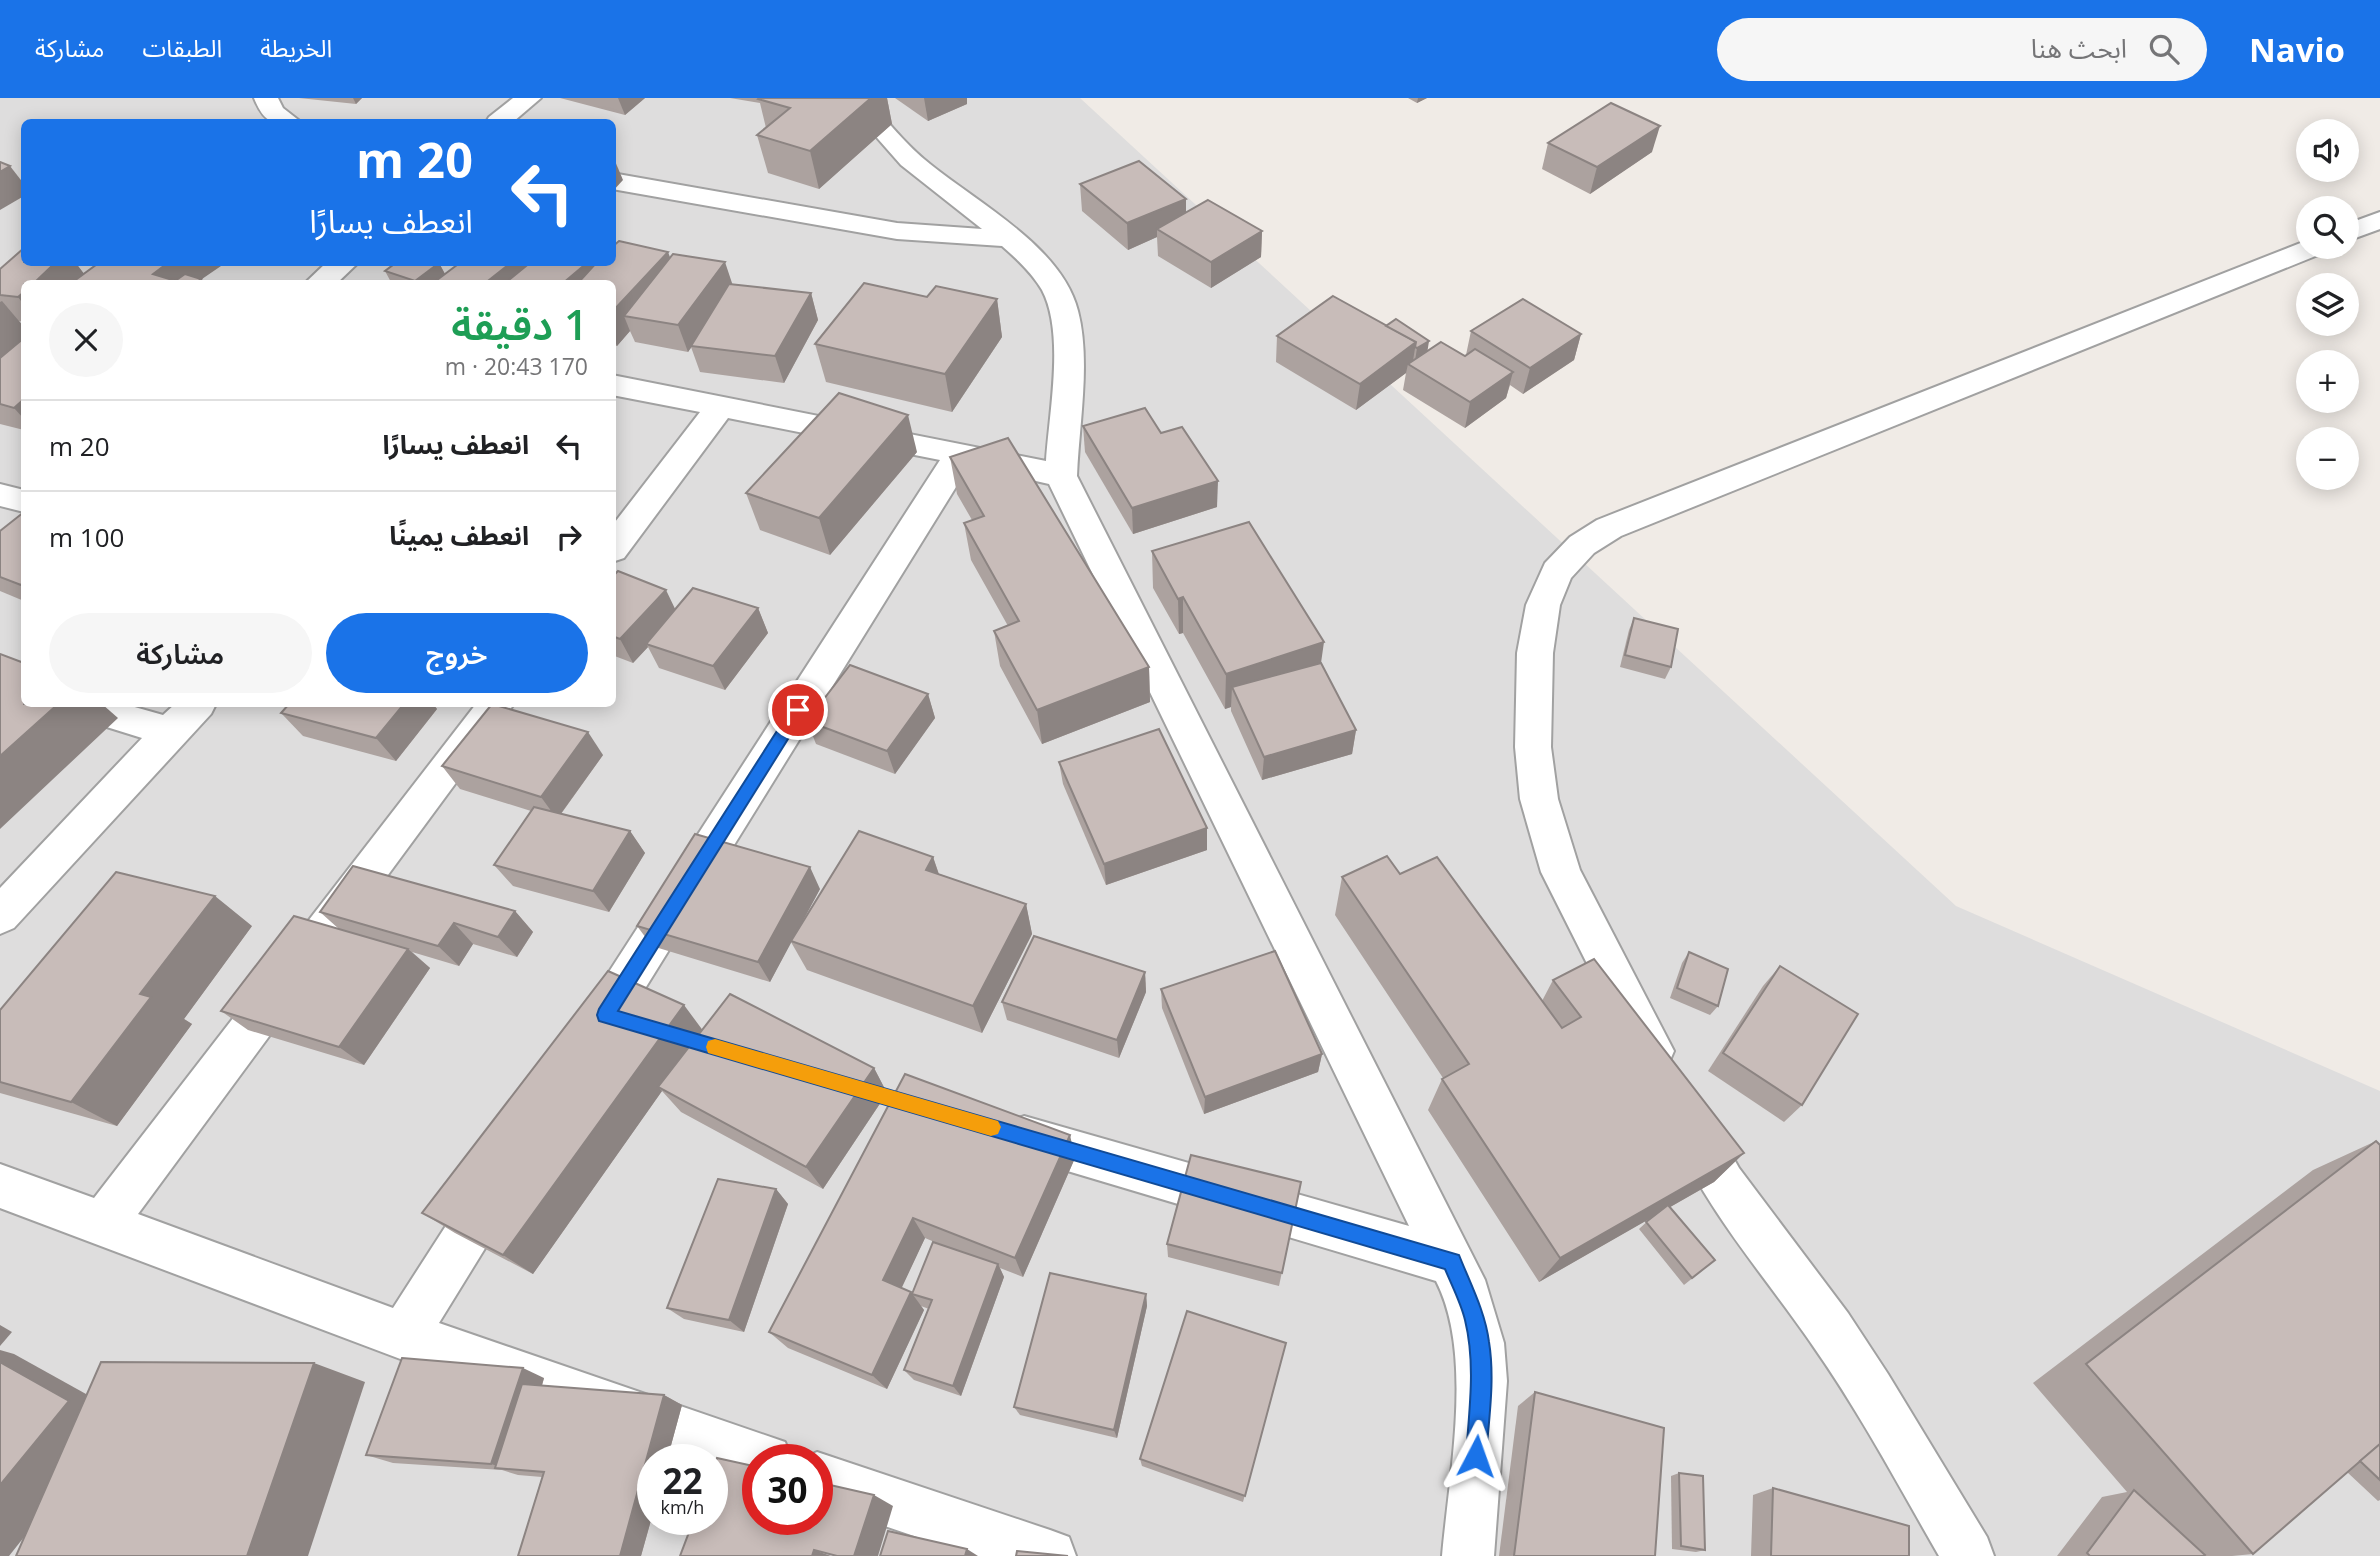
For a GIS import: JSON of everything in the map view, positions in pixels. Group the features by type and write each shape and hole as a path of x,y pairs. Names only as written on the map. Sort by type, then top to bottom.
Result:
{"street":[{"path":"502,119 529,98"},
{"path":"854,98 917,166 1008,238 1045,273 1059,296 1064,311 1066,377 1061,476 1356,1074 1452,1262 1474,1317 1480,1343 1482,1381 1468,1556"},
{"path":"272,101 279,119"},
{"path":"616,182 897,231 1008,238"},
{"path":"2359,228 2380,220"},
{"path":"1968,1556 1871,1391 1831,1330 1723,1184 1561,872 1539,799 1533,747 1535,653 1543,605 1557,572 1582,545 1609,528 2296,254"},
{"path":"323,280 340,266"},
{"path":"616,386 961,453 1061,476"},
{"path":"616,545 721,406"},
{"path":"612,1030 961,453"},
{"path":"0,495 21,500"},
{"path":"88,707 170,732"},
{"path":"0,916 195,707"},
{"path":"102,1224 494,707"},
{"path":"982,1125 1452,1262"},
{"path":"403,1336 512,1164"},
{"path":"0,1186 403,1336 742,1451"},
{"path":"833,1482 1050,1556"}],"shaded area":[{"path":"0,98 1080,98 1956,906 2380,1091 2380,1556 0,1556"}],"building":[{"path":"759,98 871,98 810,151 757,135 790,108"},
{"path":"1611,103 1660,126 1597,167 1548,143"},
{"path":"1139,161 1186,199 1127,223 1080,184"},
{"path":"0,162 10,166 0,172"},
{"path":"1208,200 1262,231 1211,262 1157,229"},
{"path":"619,241 668,252 616,308 616,280 581,280 593,266 616,266 616,244"},
{"path":"21,251 21,266 52,266 37,280 21,280 21,294 18,297 0,295 0,269"},
{"path":"673,254 725,262 678,325 624,316"},
{"path":"95,266 164,266 153,274 173,280 75,280"},
{"path":"392,266 435,266 416,280 385,271"},
{"path":"456,266 507,266 489,280 437,280"},
{"path":"526,266 583,266 567,280 509,280"},
{"path":"185,274 201,279 200,280 176,280"},
{"path":"864,283 927,297 936,286 997,299 945,374 815,344"},
{"path":"729,284 811,293 775,356 691,346"},
{"path":"1333,296 1416,342 1360,384 1277,336"},
{"path":"1523,299 1581,334 1530,368 1471,331"},
{"path":"1396,319 1429,341 1415,347 1416,342 1386,326"},
{"path":"21,340 21,402 14,408 0,404 0,358"},
{"path":"1441,342 1465,356 1475,349 1513,372 1470,402 1408,364"},
{"path":"839,393 908,415 819,518 746,493"},
{"path":"1145,408 1161,433 1182,427 1218,481 1132,508 1083,426"},
{"path":"1008,438 1149,667 1037,710 994,631 1019,621 964,523 984,516 950,457"},
{"path":"21,514 21,585 0,577 0,531"},
{"path":"1249,522 1324,642 1226,674 1183,597 1178,599 1152,551"},
{"path":"618,571 666,590 620,639 616,638"},
{"path":"693,588 758,608 713,666 646,644"},
{"path":"1634,618 1678,629 1671,667 1625,655"},
{"path":"0,654 21,662 21,707 55,707 0,756"},
{"path":"1321,663 1356,730 1264,757 1232,687"},
{"path":"850,665 928,694 887,751 807,721"},
{"path":"286,707 402,707 376,738 281,713"},
{"path":"490,707 502,707 588,732 541,797 442,766"},
{"path":"1159,729 1207,828 1104,864 1059,762"},
{"path":"534,807 630,831 593,891 494,865"},
{"path":"859,831 933,857 926,870 1026,904 973,1006 791,941"},
{"path":"695,834 810,867 758,962 637,926"},
{"path":"1387,856 1400,874 1437,857 1562,1028 1581,1017 1553,980 1594,959 1744,1153 1560,1258 1442,1079 1469,1064 1342,877"},
{"path":"353,866 515,911 498,937 454,923 438,946 320,912"},
{"path":"116,872 215,896 140,994 151,997 71,1102 0,1082 0,1010"},
{"path":"294,916 408,949 339,1047 221,1011"},
{"path":"1034,936 1145,972 1117,1040 1002,1002"},
{"path":"1275,951 1322,1054 1205,1097 1161,989"},
{"path":"1689,952 1728,969 1718,1006 1677,988"},
{"path":"1780,966 1858,1014 1802,1105 1723,1053"},
{"path":"608,971 684,1005 503,1255 422,1213"},
{"path":"730,994 874,1068 806,1167 658,1087"},
{"path":"905,1074 1070,1135 1015,1258 913,1218 883,1280 911,1292 872,1375 769,1332"},
{"path":"2376,1141 2380,1145 2380,1444 2253,1554 2086,1364"},
{"path":"1191,1155 1301,1182 1282,1273 1167,1244"},
{"path":"718,1179 776,1189 729,1320 667,1308"},
{"path":"1668,1205 1715,1260 1692,1278 1646,1222"},
{"path":"933,1242 998,1264 953,1386 904,1370 932,1300 912,1294"},
{"path":"1050,1273 1146,1294 1114,1430 1014,1407"},
{"path":"1187,1311 1286,1343 1245,1496 1140,1459"},
{"path":"402,1358 523,1368 491,1464 366,1455"},
{"path":"0,1362 69,1401 0,1485"},
{"path":"101,1362 314,1363 247,1556 16,1556"},
{"path":"522,1384 664,1395 651,1444 637,1444 637,1494 620,1556 518,1556 544,1472 495,1468"},
{"path":"1535,1392 1664,1428 1655,1556 1514,1556"},
{"path":"2380,1444 2380,1480 2360,1461"},
{"path":"728,1460 742,1463 742,1535 833,1535 833,1486 874,1495 854,1556 837,1556 814,1550 812,1556 680,1556 688,1535 728,1535"},
{"path":"1679,1473 1703,1476 1705,1550 1681,1546"},
{"path":"1773,1488 1909,1526 1909,1556 1771,1556"},
{"path":"2134,1490 2205,1555 2090,1556 2087,1553"},
{"path":"888,1531 967,1549 965,1556 880,1556"},
{"path":"1017,1551 1068,1556 1016,1556"}],"slow traffic":[{"path":"715,1047 991,1127"}],"route":[{"path":"798,710 606,1015 1452,1262 1474,1317 1480,1343 1482,1381 1476,1456"}]}
